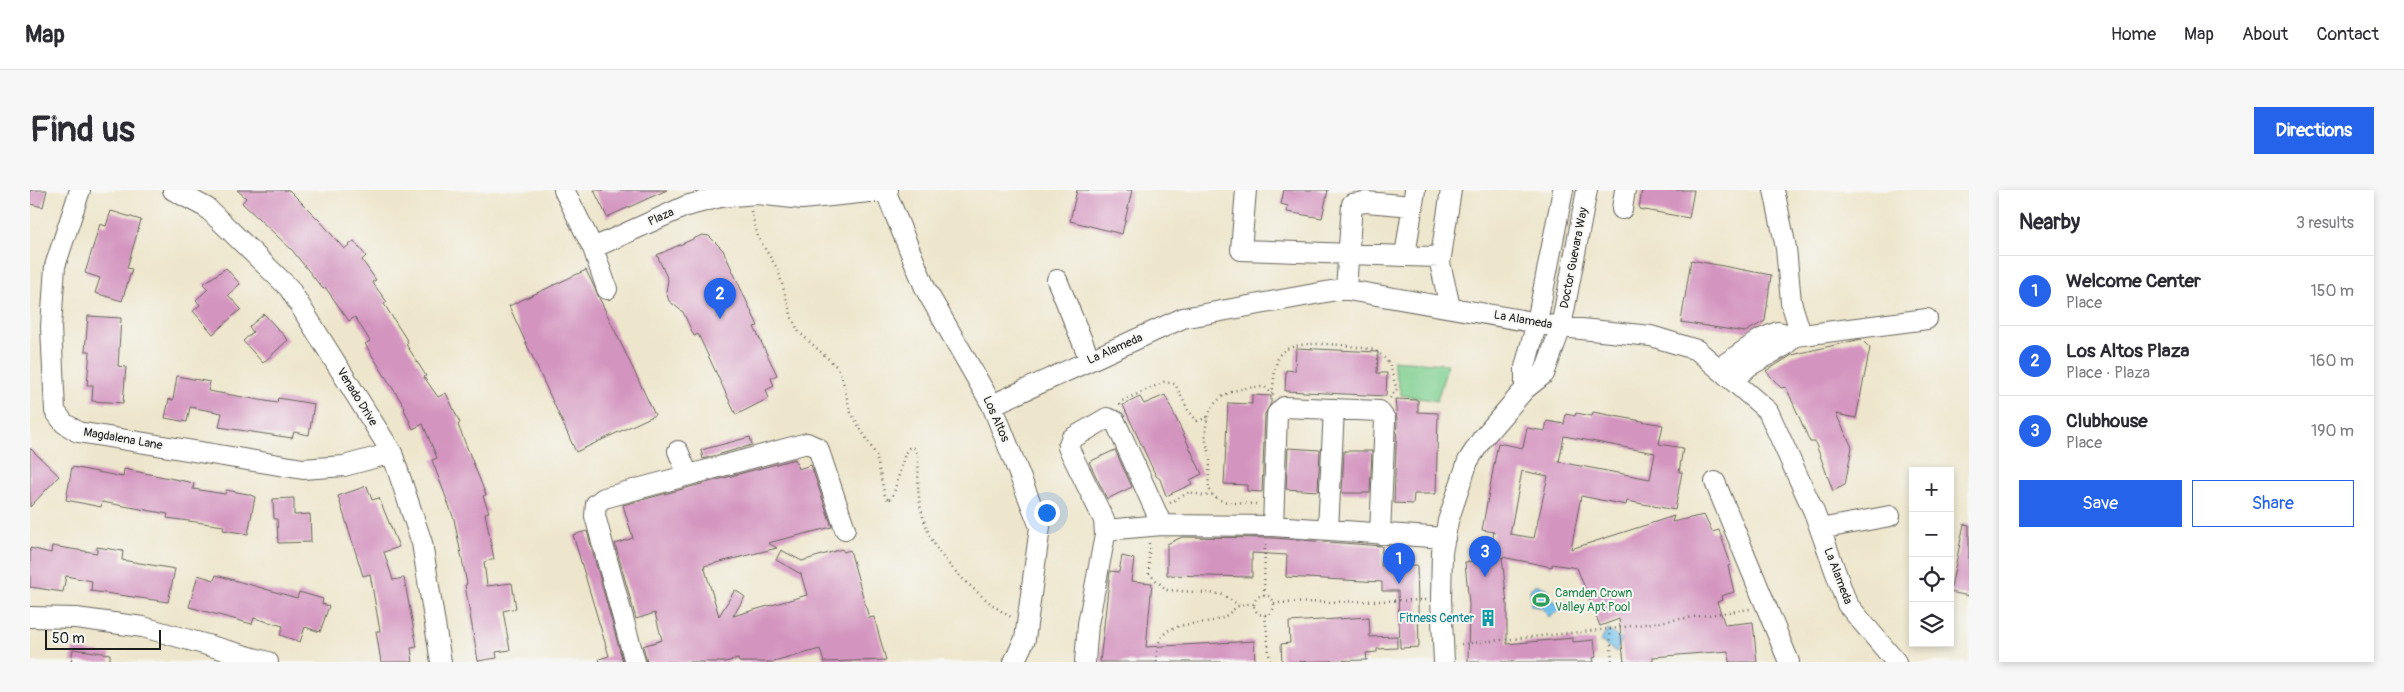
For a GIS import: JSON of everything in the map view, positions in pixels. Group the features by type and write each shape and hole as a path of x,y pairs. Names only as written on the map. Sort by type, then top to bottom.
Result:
{"street":[{"name":"Magdalena Lane","path":"80,190 55,266 52,327 55,411 64,424 78,432 303,469 344,466 392,453"},
{"name":"Venado Drive","path":"173,190 207,208 289,288 392,453 422,543 441,662"},
{"path":"564,190 593,248 607,289"},
{"name":"Plaza","path":"593,248 686,206 720,197 757,194 802,199 886,190"},
{"name":"Los Altos","path":"886,190 926,290 992,405 1040,526 1025,639 1014,662"},
{"path":"1246,190 1241,250 1441,257"},
{"path":"1450,307 1440,263 1451,190"},
{"name":"Doctor Guevara Way","path":"1525,389 1525,367 1537,322 1563,190"},
{"name":"Doctor Guevara Way","path":"1443,654 1441,599 1445,538 1468,461 1482,439 1525,389 1544,374 1561,326 1587,190"},
{"path":"1774,190 1786,248 1791,302 1798,335"},
{"path":"1346,289 1352,204 1414,198 1405,256"},
{"path":"1057,280 1090,360"},
{"name":"La Alameda","path":"992,405 1184,318 1346,289 1561,326 1651,336 1697,350 1768,411 1820,529 1847,604 1896,662"},
{"path":"1726,374 1748,366 1784,346 1798,335 1927,319"},
{"path":"1269,526 1278,400 1334,409 1379,411 1385,419 1380,534"},
{"path":"1328,530 1334,409"},
{"path":"1085,662 1088,624 1105,530 1104,520 1068,447 1071,439 1107,418 1115,421 1155,520"},
{"path":"635,662 595,516 596,504 604,498 807,443 818,448 846,529"},
{"path":"678,452 688,475"},
{"path":"1715,482 1789,662"},
{"path":"1820,529 1890,516"},
{"path":"1105,530 1155,520 1445,538"},
{"path":"30,618 76,618 143,627 268,662"}],"path":[{"path":"747,195 758,237 778,270 792,318 799,332 836,366 842,377 850,411 876,455 885,496 889,501 894,493 905,453 909,448 914,448 918,454 918,496 922,514 936,549 983,598 1009,616 1027,624"},
{"path":"1278,400 1278,357 1284,349 1305,343 1361,347 1374,350 1384,356 1394,372 1397,389 1379,411"},
{"path":"1111,419 1122,401 1164,382 1175,384 1188,410 1197,421 1208,417"},
{"path":"1212,495 1209,486 1210,454 1206,442 1208,417 1215,401 1238,390 1265,387 1278,400"},
{"path":"1239,605 1221,594 1167,590 1149,574 1155,520 1189,492 1205,496 1212,495 1223,501 1263,505 1269,526 1264,595"},
{"path":"1264,595 1272,599 1274,603 1272,611 1264,615 1256,612 1254,604 1256,599 1264,595"},
{"path":"1274,603 1441,599"},
{"path":"1157,662 1156,648 1160,637 1170,629 1221,619 1239,605 1254,604"},
{"path":"1443,654 1766,606"},
{"path":"1264,615 1270,662"},
{"path":"1610,629 1612,662"}],"green space":[{"path":"1392,360 1448,364 1437,401 1401,395"}],"water":[{"name":"Camden Crown Valley Apt Pool","path":"1536,584 1548,589 1552,601 1565,603 1563,612 1556,612 1549,617 1542,608 1531,606 1530,589"},
{"path":"1608,630 1622,640 1616,652 1600,641"}],"building":[{"path":"30,190 47,190 43,207 30,204"},
{"path":"237,190 289,190 321,222 344,249 354,241 366,256 362,260 376,280 372,282 387,302 384,304 408,342 406,344 426,376 424,377 438,397 446,393 460,423 458,425 486,495 483,496 489,512 485,513 494,559 484,562 487,586 512,583 516,608 503,611 510,650 496,652 497,658 478,661 465,585 467,584 454,519 432,460 437,458 423,424 413,429 405,408 365,344 370,341 355,317 349,321 325,287 323,289 292,250 242,203 246,198"},
{"path":"594,190 667,190 607,217"},
{"path":"1077,190 1132,190 1122,234 1070,221"},
{"path":"1284,190 1328,190 1322,218 1287,212 1288,206 1281,204"},
{"path":"1642,190 1694,190 1689,218 1639,209"},
{"path":"111,211 141,220 127,268 132,269 122,301 95,293 100,278 85,273 100,224 106,226"},
{"path":"702,235 709,236 723,250 758,326 754,327 777,375 771,378 774,386 766,390 769,398 736,415 698,334 694,336 683,312 669,301 666,292 668,280 657,255"},
{"path":"1691,260 1771,275 1765,321 1745,332 1681,322"},
{"path":"226,268 240,284 228,295 241,309 213,334 193,311 200,305 196,300 208,289 203,284"},
{"path":"586,270 655,415 576,452 509,306"},
{"path":"264,314 288,340 263,363 243,341 253,332 249,327"},
{"path":"88,316 121,318 118,366 126,367 123,403 92,401 93,385 87,385 90,351 85,351"},
{"path":"1861,339 1870,348 1856,418 1836,414 1852,447 1845,485 1833,491 1815,442 1810,442 1786,387 1781,388 1766,371 1792,355"},
{"path":"1296,348 1378,352 1377,373 1387,373 1386,396 1285,391 1286,370 1295,371"},
{"path":"177,376 210,382 208,391 277,403 278,398 314,404 309,435 294,432 292,438 219,427 222,413 190,407 187,422 165,418 169,399 173,400"},
{"path":"1165,395 1202,474 1190,480 1192,484 1166,496 1160,479 1156,476 1123,405 1140,397 1144,404"},
{"path":"1252,395 1271,396 1271,403 1265,414 1262,492 1247,491 1247,485 1224,484 1228,403 1252,404"},
{"path":"1395,399 1418,400 1418,412 1438,413 1436,494 1414,494 1413,504 1394,503 1397,420"},
{"path":"1593,412 1663,425 1659,444 1683,448 1679,472 1682,472 1675,510 1627,501 1626,505 1581,496 1571,549 1674,516 1672,522 1704,515 1712,532 1719,530 1731,565 1728,566 1734,592 1721,596 1722,600 1717,602 1725,625 1753,622 1757,662 1729,662 1728,651 1653,657 1653,662 1624,662 1619,619 1600,626 1577,568 1552,564 1552,567 1502,557 1507,604 1507,644 1573,638 1573,642 1594,640 1596,657 1593,658 1594,662 1468,662 1469,604 1465,562 1489,560 1494,532 1482,530 1498,443 1523,448 1527,428 1545,431 1547,421 1564,424 1566,414 1575,416 1576,413 1592,416","holes":["1564,436 1655,453 1650,479 1559,462","1522,471 1548,476 1534,538 1510,534"]},
{"path":"750,437 752,445 703,459 701,450"},
{"path":"30,448 59,476 30,507"},
{"path":"1288,448 1320,450 1318,491 1286,489"},
{"path":"1115,450 1132,487 1107,499 1089,462"},
{"path":"1344,451 1372,451 1370,493 1342,493"},
{"path":"795,459 798,469 811,465 832,527 768,543 777,548 704,566 719,616 735,590 745,597 733,616 807,595 801,574 776,560 781,550 802,561 842,549 844,552 850,550 869,618 874,617 886,660 824,662 820,649 774,662 739,662 738,659 725,662 647,662 643,646 662,640 655,613 636,619 615,544 633,538 623,505"},
{"path":"72,467 123,477 124,469 194,483 193,489 225,494 226,490 248,494 255,497 248,534 223,530 224,526 167,518 168,514 102,502 101,507 66,500"},
{"path":"367,486 372,500 379,498 399,547 384,552 393,580 404,578 417,647 411,648 413,662 381,662 376,631 380,631 370,574 363,576 338,496"},
{"path":"294,498 294,515 310,514 311,542 278,543 277,519 274,519 273,499"},
{"path":"1964,524 1969,525 1969,596 1954,593 1954,573"},
{"path":"587,531 623,662 600,662 599,659 609,656 573,535"},
{"path":"1182,537 1273,538 1382,546 1381,566 1417,565 1419,647 1400,648 1398,591 1382,591 1382,582 1286,577 1287,555 1252,553 1252,577 1167,575 1167,544"},
{"path":"52,546 97,553 97,547 123,551 122,560 175,569 168,602 91,591 92,581 66,576 63,592 30,587 30,548 51,553"},
{"path":"1122,556 1134,559 1131,581 1152,583 1146,647 1254,641 1255,662 1100,662 1110,571 1119,572"},
{"path":"198,575 214,580 216,575 297,598 299,592 323,599 322,604 329,606 320,632 305,627 300,642 280,635 283,626 254,618 252,624 189,607"},
{"path":"1369,617 1370,637 1397,636 1397,648 1377,649 1377,652 1366,653 1367,660 1282,662 1281,644 1290,643 1289,622"},
{"path":"73,649 110,654 110,662 71,662"}],"place":[{"name":"Los Altos Plaza","path":"720,319"},
{"name":"Clubhouse","path":"1485,577"},
{"name":"Welcome Center","path":"1399,584"},
{"name":"Camden Crown Valley Apt Pool","path":"1541,600"},
{"name":"Fitness Center","path":"1488,618"}]}
